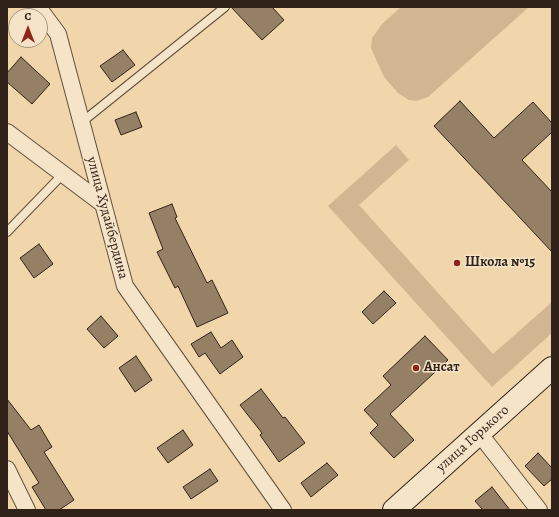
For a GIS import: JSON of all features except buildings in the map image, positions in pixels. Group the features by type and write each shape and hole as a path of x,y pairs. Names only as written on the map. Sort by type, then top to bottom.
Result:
{"main road":[{"name":"улица Горького","path":"394,510 552,368"}],"street":[{"name":"улица Худайбердина","path":"38,7 58,34 125,286 282,510"},
{"path":"7,132 103,204"},
{"path":"479,433 539,510"},
{"path":"7,469 27,510"}],"lane":[{"path":"82,122 225,7"},
{"path":"7,232 63,174"}],"shaded area":[{"path":"401,7 529,7 428,97 417,101 409,100 398,93 384,77 371,48 372,38 382,24"},
{"path":"396,145 409,160 359,205 493,354 552,302 552,333 492,387 328,206"}],"place":[{"name":"Школа №15","path":"457,263"},
{"name":"Ансат","path":"416,368"}]}
